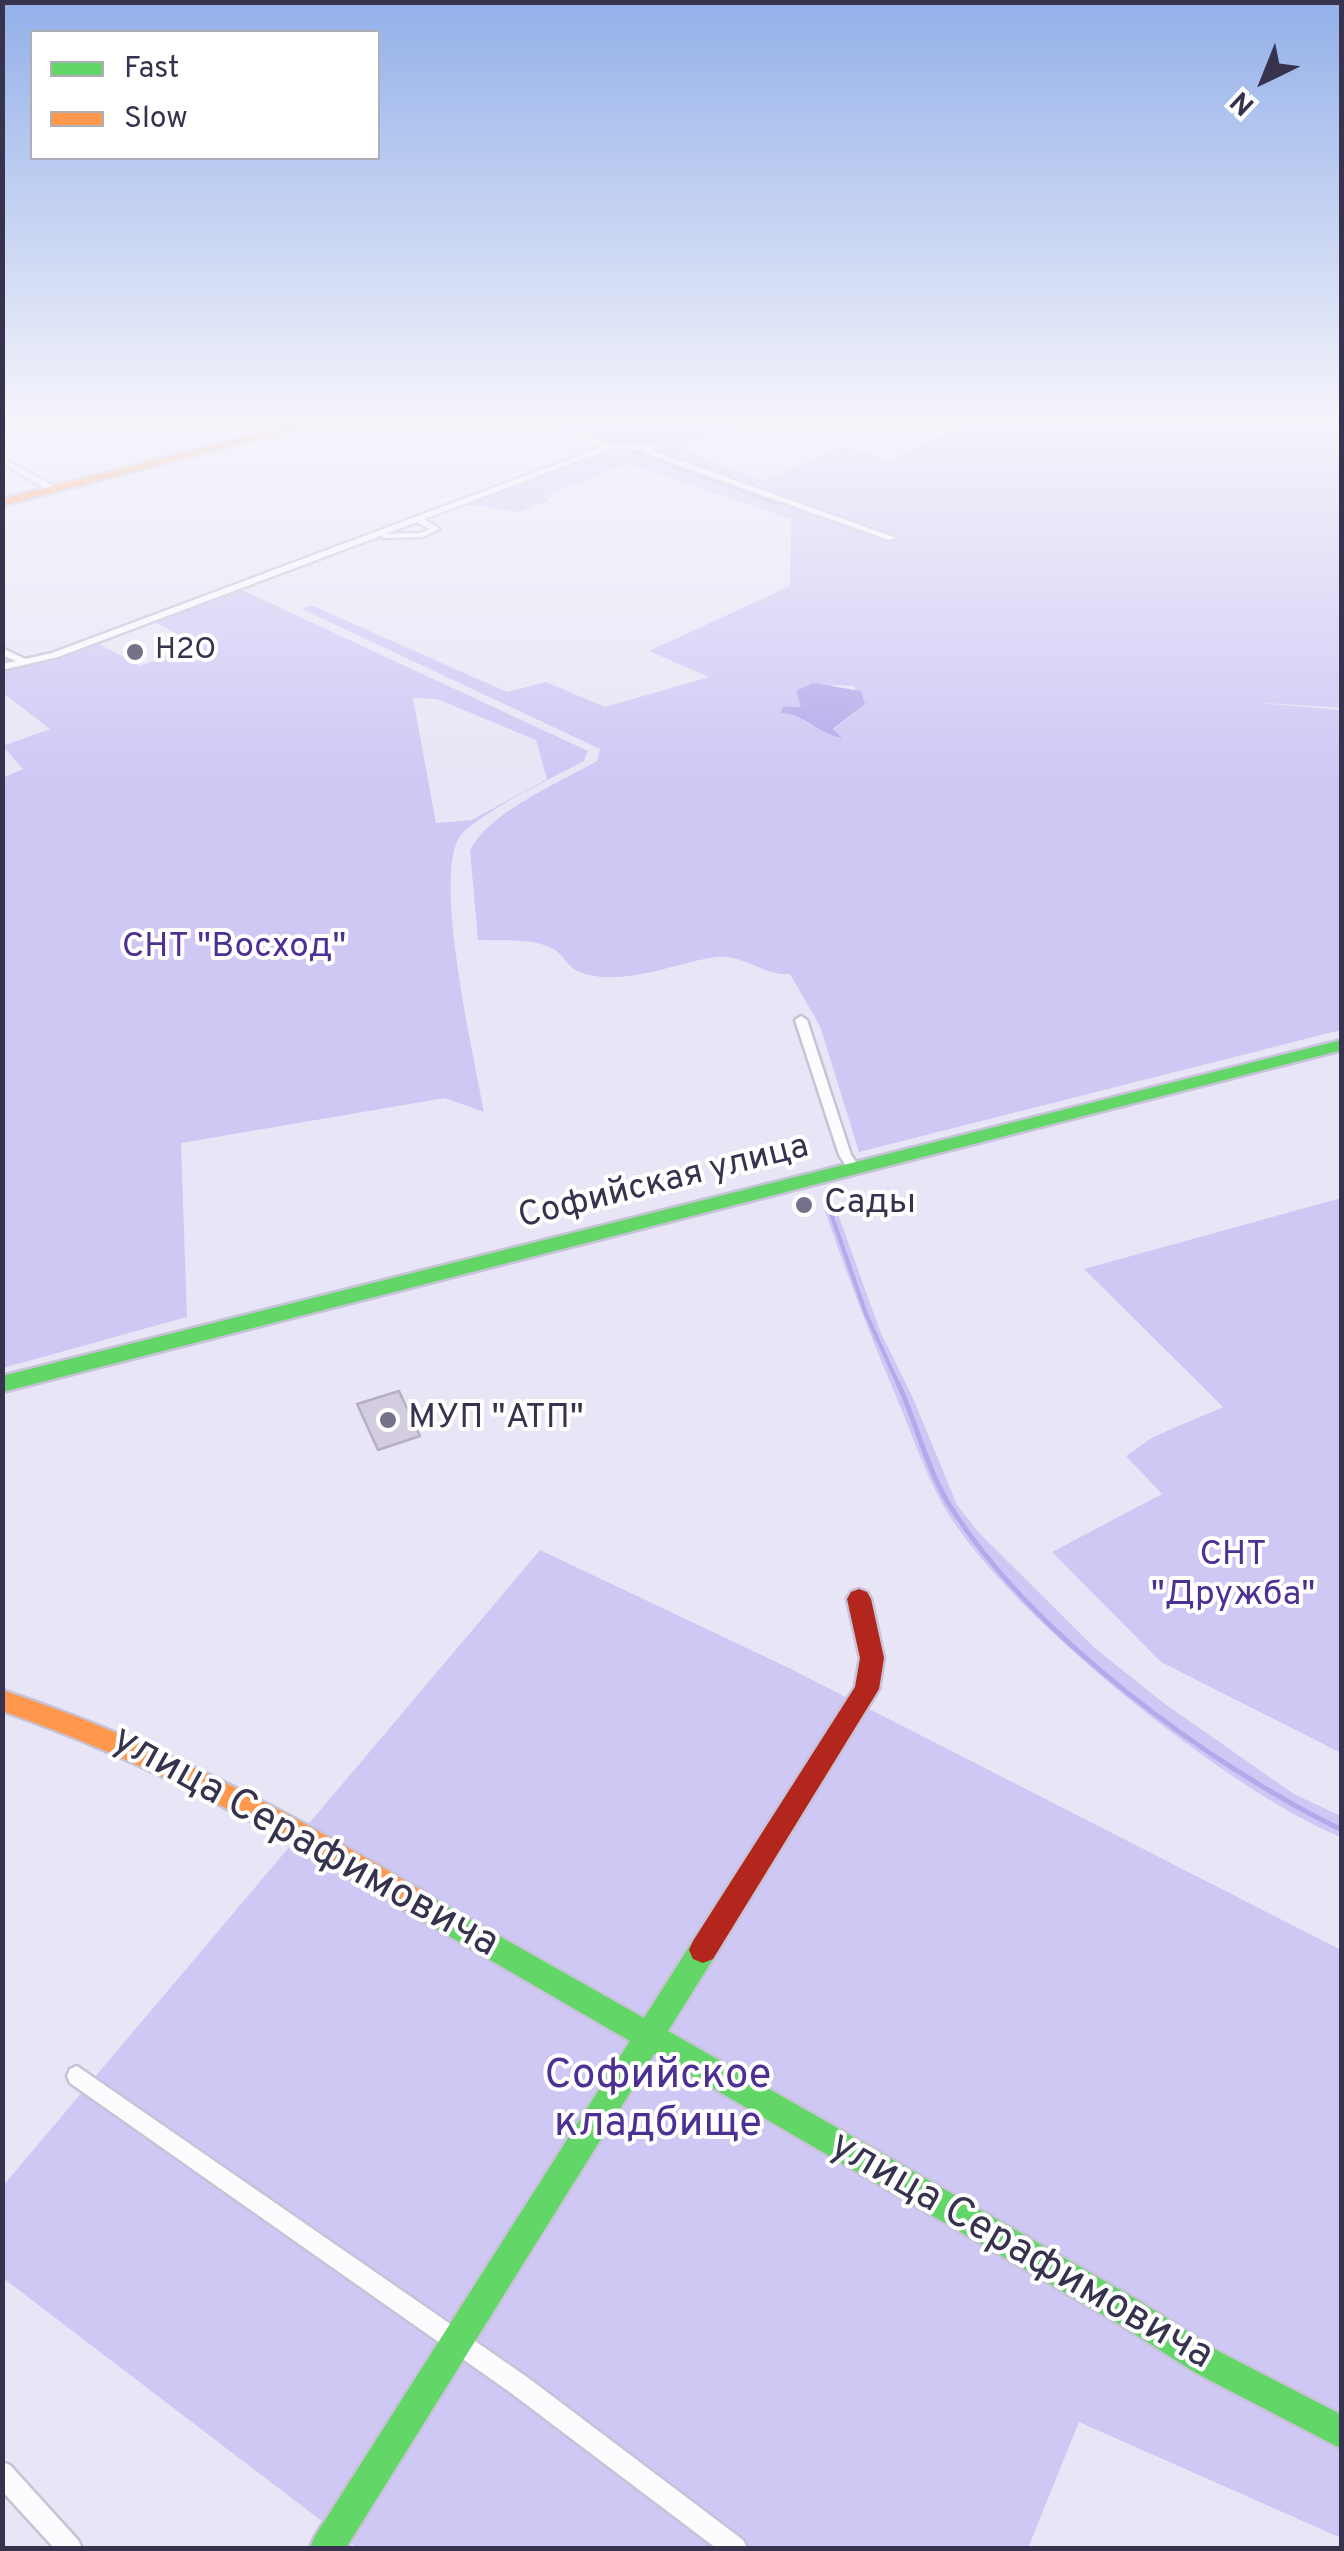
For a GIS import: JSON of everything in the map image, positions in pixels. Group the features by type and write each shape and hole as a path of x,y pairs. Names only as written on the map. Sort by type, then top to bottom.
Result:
{"street":[{"path":"2,667 55,655 363,540"},
{"path":"2,651 21,660"},
{"path":"802,1020 844,1154 855,1170"},
{"name":"Софийская улица","path":"2,1384 1342,1046"},
{"path":"327,2548 867,1689 872,1658 859,1599"},
{"name":"улица Серафимовича","path":"2,1700 100,1729 220,1788 647,2040 1130,2313 1206,2362 1342,2433"},
{"path":"77,2076 593,2438 735,2548"},
{"path":"2,2473 70,2548"}],"green space":[{"path":"791,540 1341,540 1341,708 1250,702 1341,710 1341,1030 859,1152 820,1026 790,974 716,957 629,976 594,976 577,971 547,946 518,940 478,940 470,851 479,837 508,811 597,761 600,749 302,609 311,605 507,692 546,682 605,707 709,677 649,651 790,586","holes":["834,685 853,686 865,704 833,730 811,725 783,706 801,707"]},
{"name":"СНТ \"Восход\"","path":"242,590 588,751 584,761 481,818 459,838 452,860 458,971 484,1112 445,1098 181,1143 187,1317 3,1368 2,778 23,769 3,746 50,729 3,693 3,669 54,661 99,644 140,666 196,644 155,622","holes":["413,698 437,699 536,740 547,779 472,820 436,823"]},
{"name":"СНТ \"Дружба\"","path":"1342,1198 1341,1753 1161,1662 1052,1552 1162,1494 1126,1456 1153,1437 1223,1407 1084,1269"},
{"path":"833,1200 880,1331 913,1398 957,1505 979,1533 1096,1649 1165,1704 1294,1794 1341,1816 1341,1837 1240,1781 1123,1694 1066,1645 973,1548 936,1491 875,1347 822,1203"},
{"name":"Софийское кладбище","path":"540,1550 791,1669 1341,1950 1341,2538 1079,2422 1028,2548 357,2548 3,2278 2,2187"}],"shaded area":[{"path":"813,683 861,691 865,704 833,729 842,738 781,713 783,706 801,707 796,691"}],"building":[{"name":"МУП \"АТП\"","path":"399,1391 420,1436 378,1450 357,1404"}],"waterway":[{"path":"827,1202 866,1314 899,1386"},
{"path":"898,1383 943,1494 987,1556 1028,1603 1076,1649 1181,1733 1290,1803 1342,1830"}],"traffic: fast":[{"path":"2,1384 1342,1045"},
{"path":"416,1902 1130,2313 1207,2362 1342,2433"},
{"path":"327,2548 703,1950"}],"traffic: slow":[{"path":"2,1700 111,1740 215,1788 416,1902"}],"traffic: jam":[{"path":"703,1950 867,1689 872,1658 859,1599"}],"place":[{"name":"H2O","path":"135,652"},
{"name":"Сады","path":"804,1205"},
{"name":"МУП \"АТП\"","path":"388,1420"}]}
